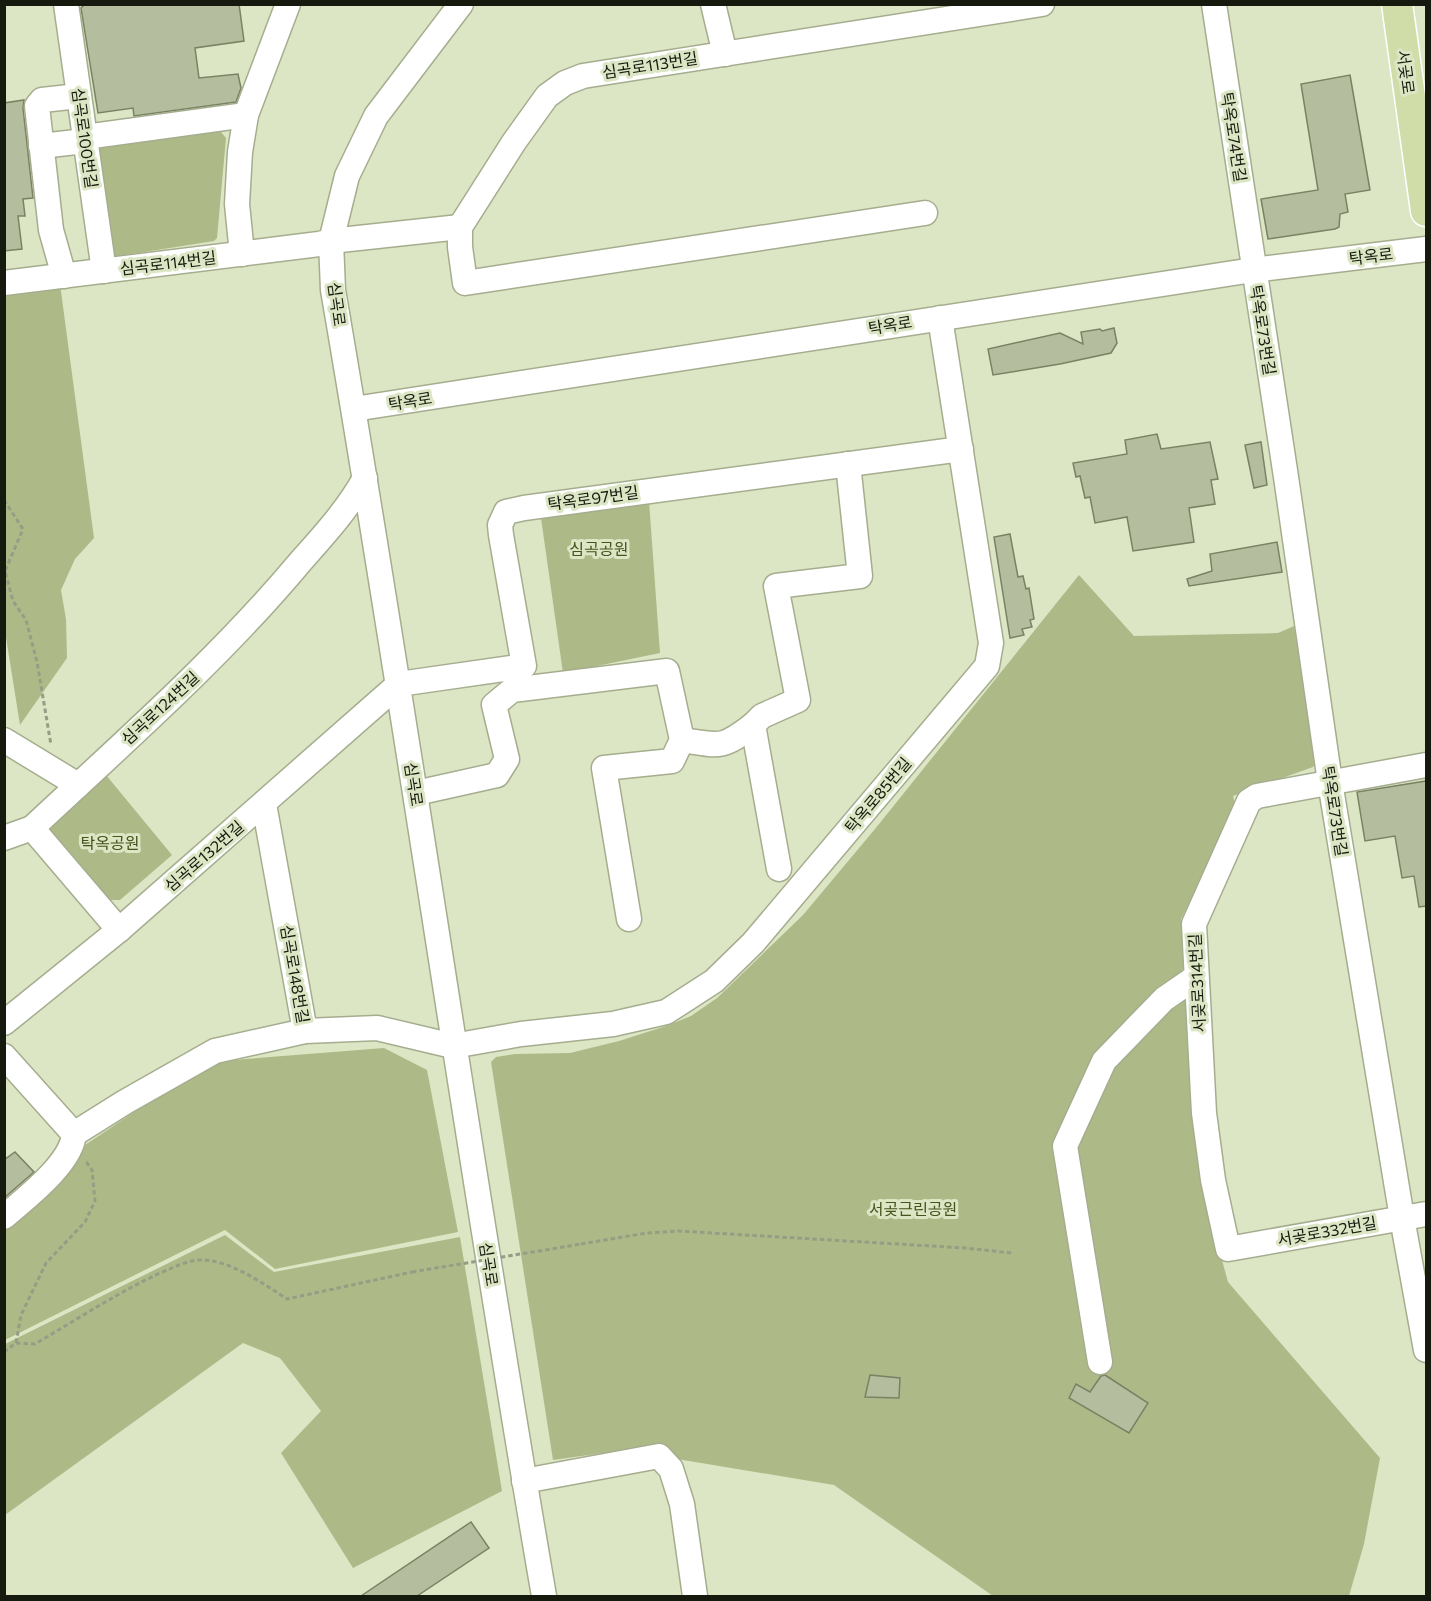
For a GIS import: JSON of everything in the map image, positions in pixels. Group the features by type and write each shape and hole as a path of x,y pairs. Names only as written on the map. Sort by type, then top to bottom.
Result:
{"main road":[{"name":"서곶로","path":"1397,4 1426,211"}],"street":[{"name":"심곡로100번길","path":"66,4 104,271"},
{"path":"242,254 237,204 240,152 246,115 288,4"},
{"name":"심곡로","path":"461,4 376,116 347,176 331,241 333,290 399,684 453,1046 544,1596"},
{"path":"713,4 725,54"},
{"name":"심곡로113번길","path":"460,227 514,142 548,96 565,83 583,76 1042,4"},
{"name":"탁옥로74번길","path":"1214,4 1253,270"},
{"path":"52,277 51,231 37,106 42,100 79,96"},
{"path":"41,146 246,115"},
{"path":"331,241 460,227 465,283 925,213"},
{"name":"심곡로114번길","path":"4,283 331,241"},
{"name":"탁옥로","path":"354,409 1253,270 1426,249"},
{"name":"탁옥로73번길","path":"1253,270 1288,489 1330,782 1426,1350"},
{"name":"탁옥로85번길","path":"453,1046 521,1034 614,1024 666,1012 714,981 753,943 987,666 991,644 940,318"},
{"name":"탁옥로97번길","path":"399,684 524,666 501,535 500,525 506,512 655,489 961,449"},
{"path":"682,740 718,746 735,739 762,716 798,700 776,586 860,576 848,464"},
{"name":"심곡로124번길","path":"32,828 197,674 277,591 353,500 365,478"},
{"path":"416,793 496,775 507,759 494,705 512,690 667,671 682,740 672,761 604,768 629,919"},
{"name":"심곡로132번길","path":"4,1023 119,930 399,684"},
{"path":"753,725 779,869"},
{"path":"4,740 78,785"},
{"name":"서곶로314번길","path":"1228,1249 1213,1180 1204,1113 1194,924 1249,801 1257,796 1426,765"},
{"name":"심곡로148번길","path":"264,804 305,1031 377,1028 453,1046"},
{"path":"4,838 32,828 119,930"},
{"path":"1100,1362 1065,1146 1104,1061 1164,999 1196,977"},
{"path":"74,1134 215,1051 305,1031"},
{"path":"4,1056 74,1134 74,1142 49,1178 4,1217"},
{"name":"서곶로332번길","path":"1228,1249 1426,1214"},
{"path":"524,1481 659,1456 671,1469 682,1504 694,1596"}],"path":[{"path":"4,486 4,492"},
{"path":"4,500 23,529 5,571 13,601 26,620 34,652 55,771"},
{"path":"4,1352 16,1342 21,1315 46,1263 85,1222 95,1201 92,1170"},
{"path":"16,1342 35,1344 133,1286 182,1263 200,1260 220,1263 257,1280 287,1299 412,1272 646,1233 679,1231 965,1248 1012,1254"}],"green space":[{"path":"216,126 226,138 217,238 214,241 113,257 94,147"},
{"path":"60,284 94,538 75,559 61,590 66,619 67,658 20,725 4,625 4,291"},
{"name":"심곡공원","path":"648,487 660,653 563,673 539,504"},
{"name":"서곶근린공원","path":"1079,575 1134,636 1278,633 1294,626 1316,763 1313,767 1233,796 1237,811 1181,919 1186,963 1175,984 1188,1003 1201,1183 1228,1282 1380,1458 1364,1544 1349,1596 993,1596 834,1485 659,1456 639,1448 553,1460 491,1062 496,1057 515,1054 570,1053 619,1041 691,1016 717,998 803,915"},
{"name":"탁옥공원","path":"106,775 172,855 120,900 106,900 51,836 50,826"},
{"path":"384,1048 427,1070 458,1232 275,1269 225,1230 5,1340 5,1229 60,1184 85,1145 170,1088 221,1061"},
{"path":"225,1235 274,1272 460,1237 502,1491 353,1568 281,1453 321,1411 280,1358 243,1343 5,1515 5,1344"}],"building":[{"path":"90,4 239,4 244,41 195,48 199,78 238,74 241,88 236,102 134,116 133,108 98,113 81,8"},
{"path":"1350,75 1370,190 1345,194 1348,212 1340,214 1339,227 1335,229 1268,239 1261,199 1318,190 1301,84"},
{"path":"24,100 33,198 23,199 25,216 18,216 22,249 4,251 4,103"},
{"path":"1114,328 1117,343 1111,353 993,375 988,349 1060,333 1083,344 1081,332"},
{"path":"1157,434 1161,449 1210,442 1218,479 1211,480 1215,504 1189,508 1194,542 1133,551 1127,517 1095,523 1090,497 1085,498 1080,476 1076,477 1073,463 1127,454 1125,440"},
{"path":"1261,442 1267,485 1254,488 1245,445"},
{"path":"1010,534 1018,577 1023,576 1026,589 1029,588 1034,619 1030,620 1032,627 1022,629 1024,635 1010,638 994,537"},
{"path":"1277,542 1282,572 1189,586 1187,579 1212,571 1210,554"},
{"path":"1426,781 1426,906 1419,907 1414,876 1402,878 1395,836 1365,841 1357,792"},
{"path":"15,1152 34,1172 4,1198 4,1160"},
{"path":"870,1375 900,1378 899,1398 865,1397"},
{"path":"1105,1375 1148,1403 1129,1433 1069,1398 1076,1384 1090,1392 1101,1376"},
{"path":"471,1522 489,1548 417,1596 361,1596"}]}
